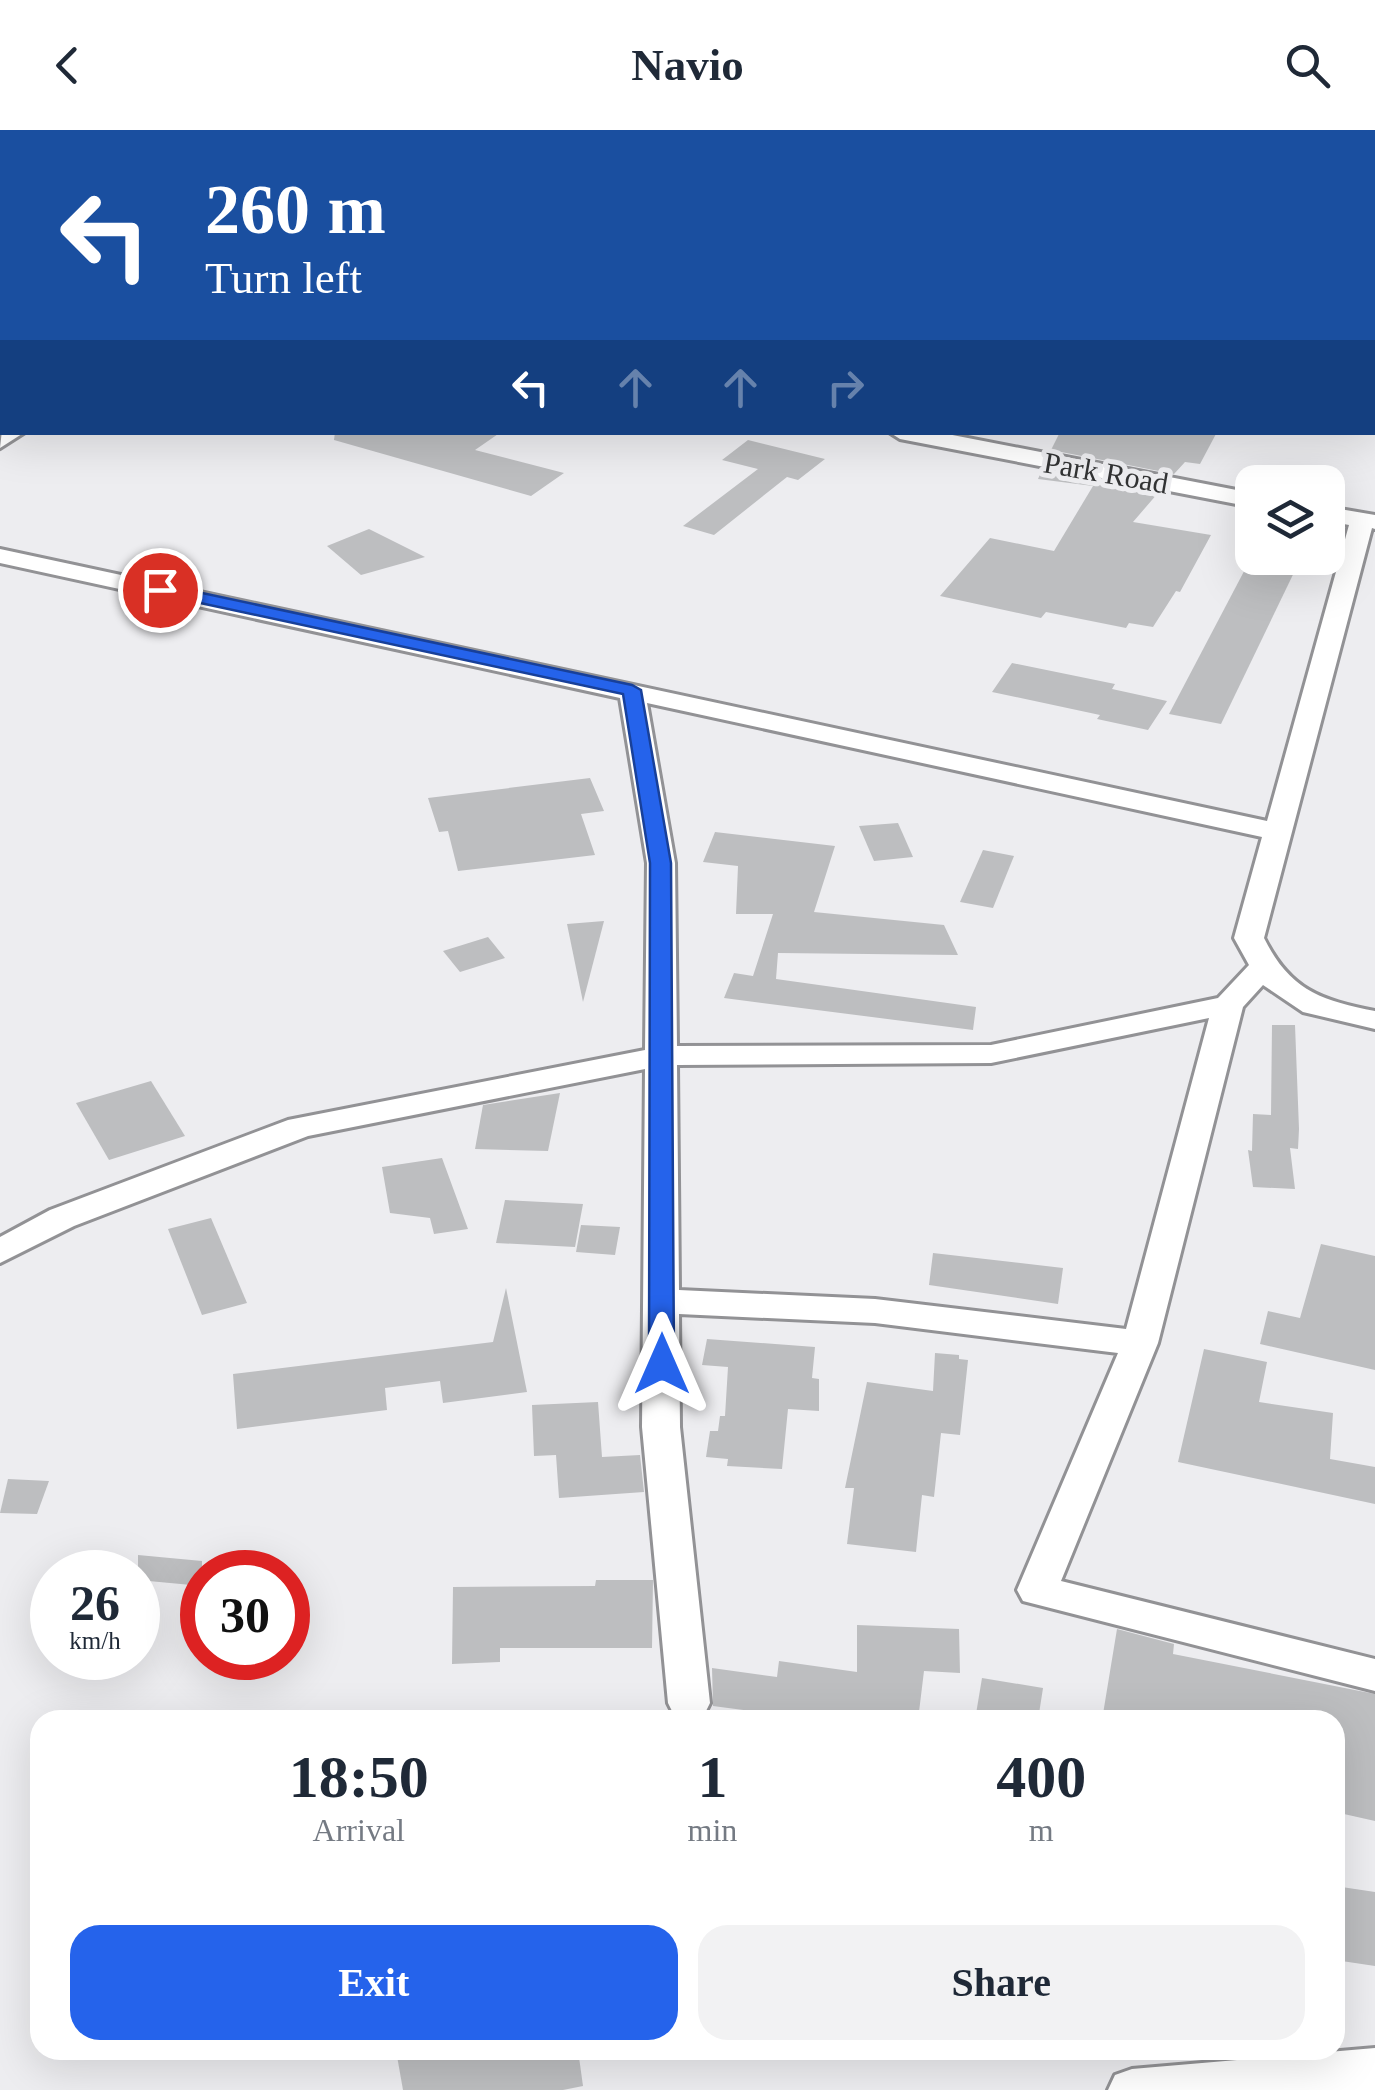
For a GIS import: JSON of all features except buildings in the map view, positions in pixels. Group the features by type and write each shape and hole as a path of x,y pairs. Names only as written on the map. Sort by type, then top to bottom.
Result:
{"street":[{"name":"Park Road","path":"916,435 1235,497"},
{"path":"1369,521 1249,938 1262,969 1288,995 1340,1014 1375,1020"},
{"path":"0,556 1280,832"},
{"path":"632,690 660,863 661,1427 690,1702"},
{"path":"1262,969 1228,1004 1140,1343 1037,1590 1375,1675"},
{"path":"0,1252 62,1218 300,1127 663,1056 991,1054 1228,1004"},
{"path":"662,1301 876,1311 1140,1343"},
{"path":"1132,2090 1375,2069"}],"route":[{"path":"160,590 632,690 660,863 662,1364"}]}
